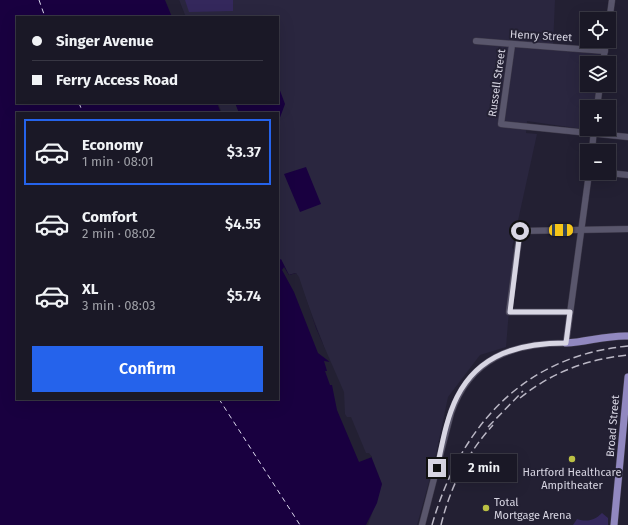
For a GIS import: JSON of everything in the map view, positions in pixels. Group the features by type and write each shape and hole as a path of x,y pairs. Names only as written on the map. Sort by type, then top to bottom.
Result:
{"main road":[{"path":"566,343 586,342 613,336 628,336"},
{"name":"Broad Street","path":"614,525 626,430 628,377"}],"street":[{"path":"610,12 612,0"},
{"name":"Henry Street","path":"476,41 512,45 605,51"},
{"name":"Russell Street","path":"512,45 501,124 580,131"},
{"path":"604,56 605,48"},
{"path":"616,136 628,138"},
{"path":"616,174 628,175"},
{"path":"422,525 451,413 457,397 467,382 479,369 499,354 528,345 566,343 588,180"},
{"path":"570,312 510,312 520,231 628,229"}],"shaded area":[{"path":"0,0 177,0 183,16 16,16 16,104 217,104 221,112 16,112 16,400 279,400 279,260 281,259 289,275 296,273 298,282 342,393 343,413 364,454 371,456 382,484 377,503 366,525 0,525"},
{"path":"179,0 555,0 553,46 601,50 600,56 580,56 580,92 596,92 595,100 580,100 580,129 527,121 526,133 537,134 512,248 514,249 506,347 480,355 448,397 434,464 417,525 368,525 382,484 371,456 364,454 346,420 322,341 296,273 289,275 281,260 279,261 279,112 222,112 218,104 279,104 279,16 186,16"},
{"path":"185,0 233,0 233,11 189,12"},
{"path":"279,88 285,104 279,120 279,112 239,112 235,104 279,104"},
{"path":"306,167 321,204 300,212 284,174"},
{"path":"602,513 608,518 608,525 573,525 577,519 590,520 596,518"}],"pier":[{"path":"165,0 179,0 185,16 172,16"},
{"path":"284,267 289,275 296,273 299,277 316,328 344,392 345,414 347,417 351,417 366,453 369,453 372,457 359,462 337,410 332,385 330,385 325,371 327,371 324,361 330,362 318,353 294,292 282,270"}],"ferry route":[{"path":"39,0 45,16"},
{"path":"79,104 83,112"},
{"path":"220,400 300,525"}],"railway":[{"path":"432,525 444,490 460,457 479,428 501,402 527,381 557,364 591,353 628,346"},
{"path":"520,398 545,381 571,368 599,360 628,355"},
{"path":"488,427 523,391"},
{"path":"441,525 449,498 467,459 493,425"}],"place":[{"name":"Hartford Healthcare Ampitheater","path":"572,459"},
{"name":"Total Mortgage Arena","path":"486,508"}],"route":[{"path":"437,468 451,413 457,397 462,388 479,369 499,354 510,350 528,345 566,343 570,312 510,312 520,231"}]}
